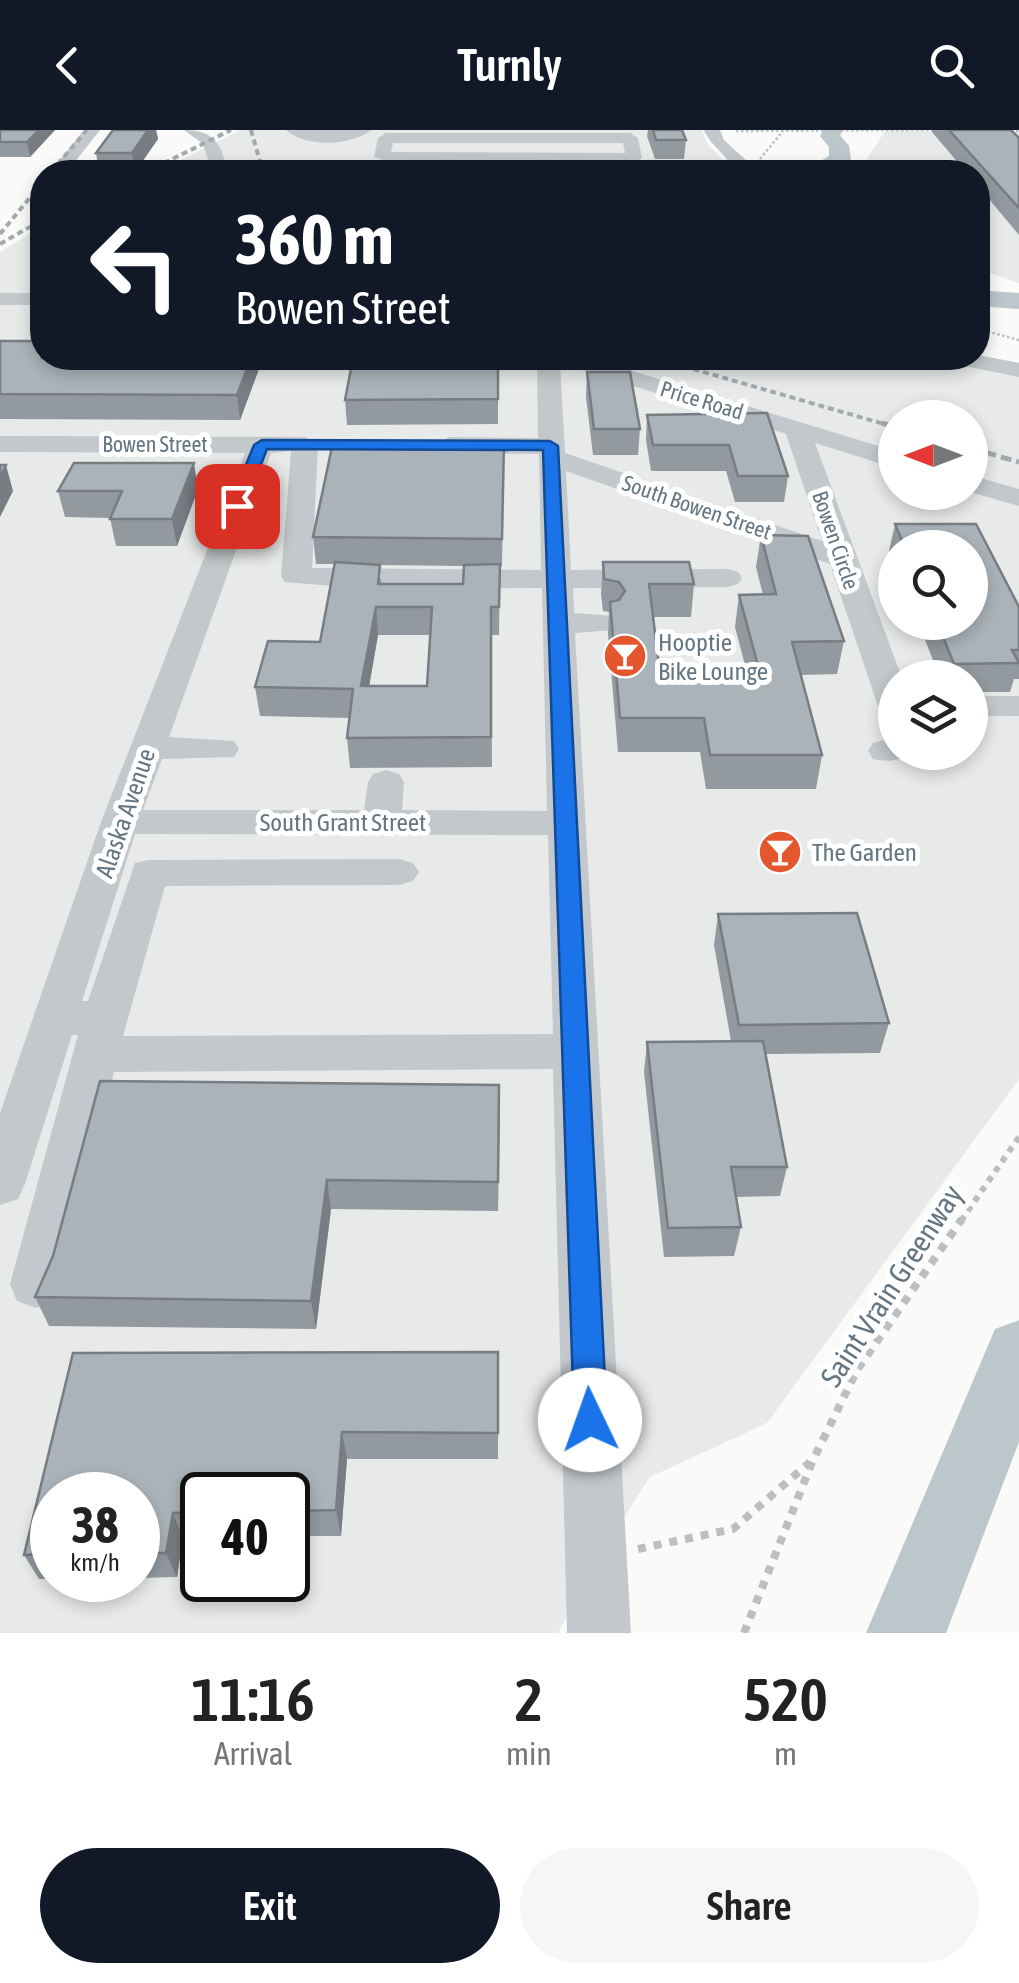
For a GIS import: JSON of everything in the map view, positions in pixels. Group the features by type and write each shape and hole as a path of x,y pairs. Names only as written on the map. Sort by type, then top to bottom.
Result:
{"street":[{"path":"68,160 92,130"},
{"path":"192,130 211,142 216,160"},
{"path":"294,130 302,135 332,136 353,135 363,130"},
{"path":"393,134 630,134 634,158 382,158 386,138 393,134"},
{"path":"693,142 717,144 736,160"},
{"path":"0,299 30,299"},
{"path":"990,364 1019,370"},
{"path":"548,370 558,623 548,768 565,823 599,1633"},
{"name":"Price Road","path":"605,370 878,455"},
{"name":"Bowen Circle","path":"797,430 879,660"},
{"name":"Bowen Street","path":"0,444 314,445 296,576 370,580 556,578"},
{"name":"Alaska Avenue","path":"0,1184 120,822 262,445"},
{"path":"416,445 551,451"},
{"name":"South Bowen Street","path":"551,451 842,558"},
{"path":"988,489 1019,498"},
{"path":"556,578 727,578"},
{"path":"558,623 603,623"},
{"path":"988,706 1019,706"},
{"path":"147,748 221,749"},
{"path":"382,822 386,782"},
{"name":"South Grant Street","path":"120,822 565,823"},
{"path":"36,1284 100,1036 149,872 399,872"},
{"path":"55,1018 100,1036 574,1051"}],"path":[{"path":"758,130 942,130"},
{"path":"998,130 1019,130"},
{"path":"762,160 762,152 783,132"},
{"path":"990,332 1019,340"},
{"name":"Saint Vrain Greenway","path":"744,1633 812,1460 857,1370 1019,1137"},
{"path":"597,1559 733,1529 812,1460"}],"shaded area":[{"path":"240,130 702,130 707,143 723,160 181,160"},
{"path":"885,131 1019,131 1019,283 990,273 990,160 866,160"},
{"path":"30,233 30,370 990,370 990,363 1019,366 1019,1079 767,1423 650,1477 597,1559 558,1633 0,1633 0,252"}],"building":[{"path":"0,130 39,130 27,142 0,142"},
{"path":"113,130 148,130 132,153 96,153"},
{"path":"653,130 682,130 686,140 656,140"},
{"path":"949,130 1011,130 1019,138 1019,208 990,176 990,160 976,160"},
{"path":"0,341 30,341 30,370 246,370 237,395 0,394"},
{"path":"351,370 498,370 498,399 345,400"},
{"path":"587,372 630,372 640,429 594,429"},
{"path":"767,413 788,476 738,476 729,445 653,445 647,415"},
{"path":"333,442 504,442 502,539 313,537"},
{"path":"74,463 194,463 172,519 110,519 122,491 58,491"},
{"path":"895,524 976,524 979,530 898,530"},
{"path":"761,535 808,536 844,641 792,642 822,755 710,755 704,718 620,718 610,602 619,600 625,591 619,582 604,579 603,562 689,562 694,584 649,584 660,673 760,673 739,595 776,594"},
{"path":"988,547 1019,607 1019,650 1012,650 1019,663 952,660 944,640 988,640"},
{"path":"335,562 380,565 378,584 463,584 464,565 500,564 499,607 491,607 491,737 347,738 353,689 255,687 268,641 320,642","holes":["376,607 432,607 427,686 361,686"]},
{"path":"857,913 889,1023 739,1025 718,914"},
{"path":"763,1041 787,1167 731,1167 741,1227 668,1228 647,1042"},
{"path":"100,1081 499,1085 498,1182 327,1180 311,1301 35,1297 53,1256"},
{"path":"498,1352 498,1433 342,1432 336,1510 310,1511 310,1472 180,1472 180,1513 173,1513 166,1553 160,1553 160,1472 44,1472 73,1353"},
{"path":"30,1530 30,1555 24,1555"}],"waterway":[{"path":"833,130 830,136 839,146 838,160"},
{"path":"990,299 1019,301"},
{"path":"906,1633 1019,1352"}],"railway":[{"path":"61,160 87,130"},
{"path":"170,160 231,130"},
{"path":"251,130 260,160"},
{"path":"0,234 30,198"},
{"path":"0,244 30,227"},
{"path":"697,370 878,422"},
{"path":"988,453 1019,462"}],"place":[{"name":"Hooptie Bike Lounge","path":"625,656"},
{"name":"The Garden","path":"780,852"}],"route":[{"path":"237,506 262,445 550,446 590,1420"}]}
